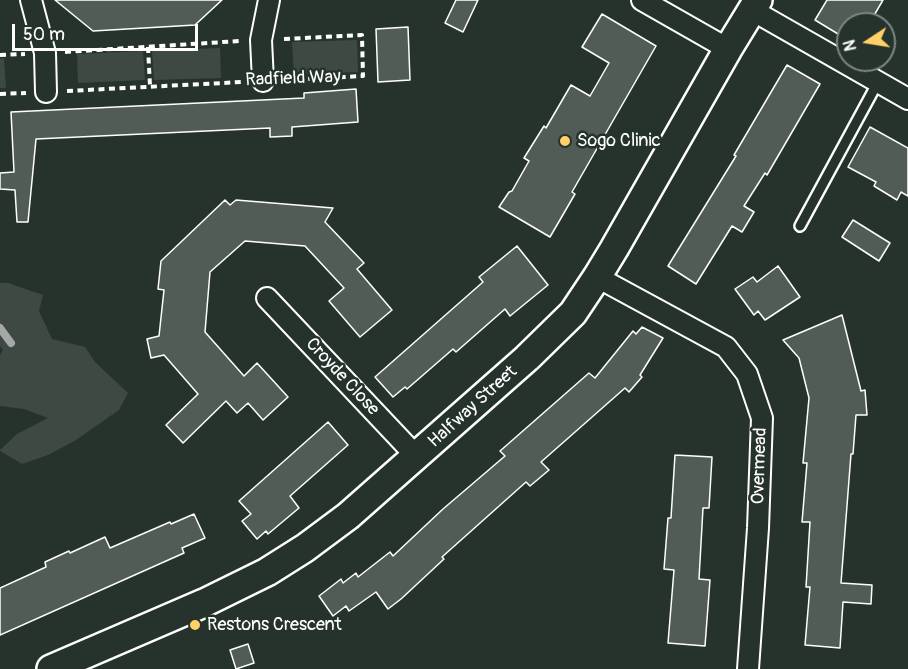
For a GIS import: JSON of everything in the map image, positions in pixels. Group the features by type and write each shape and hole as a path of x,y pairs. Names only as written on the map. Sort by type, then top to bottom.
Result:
{"main road":[{"name":"Halfway Street","path":"51,669 92,660 267,572 305,548 348,516 417,457 527,358 573,313 597,277 755,5"}],"street":[{"path":"31,0 45,53 46,92"},
{"path":"263,81 261,40 269,0"},
{"path":"642,0 728,49"},
{"path":"755,5 908,99"},
{"name":"Overmead","path":"597,277 726,346 747,374 762,418 758,528 748,669"},
{"name":"Croyde Close","path":"267,298 417,457"}],"lane":[{"path":"800,226 878,82"}],"path":[{"name":"Radfield Way","path":"0,94 363,76 362,35 45,53"},
{"path":"148,47 150,86"}],"shaded area":[{"path":"357,40 358,72 294,74 292,42"},
{"path":"220,48 221,78 154,80 152,51"},
{"path":"143,51 145,80 78,83 77,54"},
{"path":"4,58 6,88 0,88 0,59"},
{"path":"0,283 8,283 43,295 39,311 52,339 85,347 95,362 128,393 119,410 76,440 48,455 22,464 0,450 17,434 48,418 24,409 0,406 0,355 3,350 0,346"}],"building":[{"path":"55,0 222,0 195,25 93,31"},
{"path":"456,0 478,0 463,32 445,23"},
{"path":"827,0 883,0 876,12 836,12 836,33 815,20"},
{"path":"602,14 656,46 572,192 575,194 550,237 499,207 512,191 529,161 524,158 544,126 546,128 571,85 590,96 609,63 582,47"},
{"path":"408,27 410,80 378,82 376,29"},
{"path":"787,65 820,84 767,175 765,173 744,206 754,212 742,232 732,226 696,284 668,266 736,156 734,155"},
{"path":"356,89 358,122 292,127 292,136 270,137 270,128 36,139 28,222 17,222 15,190 0,189 0,173 14,172 11,112 304,98 304,93"},
{"path":"870,127 908,148 908,196 901,192 897,200 874,186 876,182 848,167"},
{"path":"225,200 230,205 236,200 333,208 325,222 364,263 357,269 392,310 360,337 329,301 344,288 305,246 245,241 210,272 205,332 244,376 257,363 288,397 263,420 248,403 237,413 226,401 183,443 166,425 198,394 164,355 151,358 147,339 159,336 164,290 158,289 161,261"},
{"path":"853,220 890,243 879,261 842,237"},
{"path":"517,246 548,285 510,316 505,309 456,352 453,349 407,389 405,387 393,397 375,377 483,282 479,277"},
{"path":"778,266 800,297 765,320 758,311 754,315 735,289 753,277 757,282"},
{"path":"842,315 861,391 865,390 867,415 856,415 841,583 872,585 871,604 843,602 840,648 805,645 810,587 806,587 810,522 802,522 807,463 803,463 809,398 799,358 783,340"},
{"path":"642,327 663,338 640,375 642,377 629,392 625,388 541,462 549,470 530,486 526,482 388,609 376,592 349,611 346,606 333,616 319,596 341,579 343,583 356,573 358,577 390,552 393,556 505,456 500,451 589,373 595,378 633,331 636,334"},
{"path":"328,422 348,445 290,496 299,508 268,534 266,531 257,539 242,521 251,514 239,501"},
{"path":"675,455 712,457 709,508 703,508 699,579 710,580 705,646 668,643 674,570 664,569 668,518 671,518"},
{"path":"194,514 205,538 182,548 184,553 0,635 0,588 46,567 45,562 105,537 110,548"},
{"path":"248,644 254,663 236,669 230,650"}],"waterway":[{"path":"0,328 11,343"}],"place":[{"name":"Sogo Clinic","path":"565,141"},
{"name":"Restons Crescent","path":"195,625"}]}
